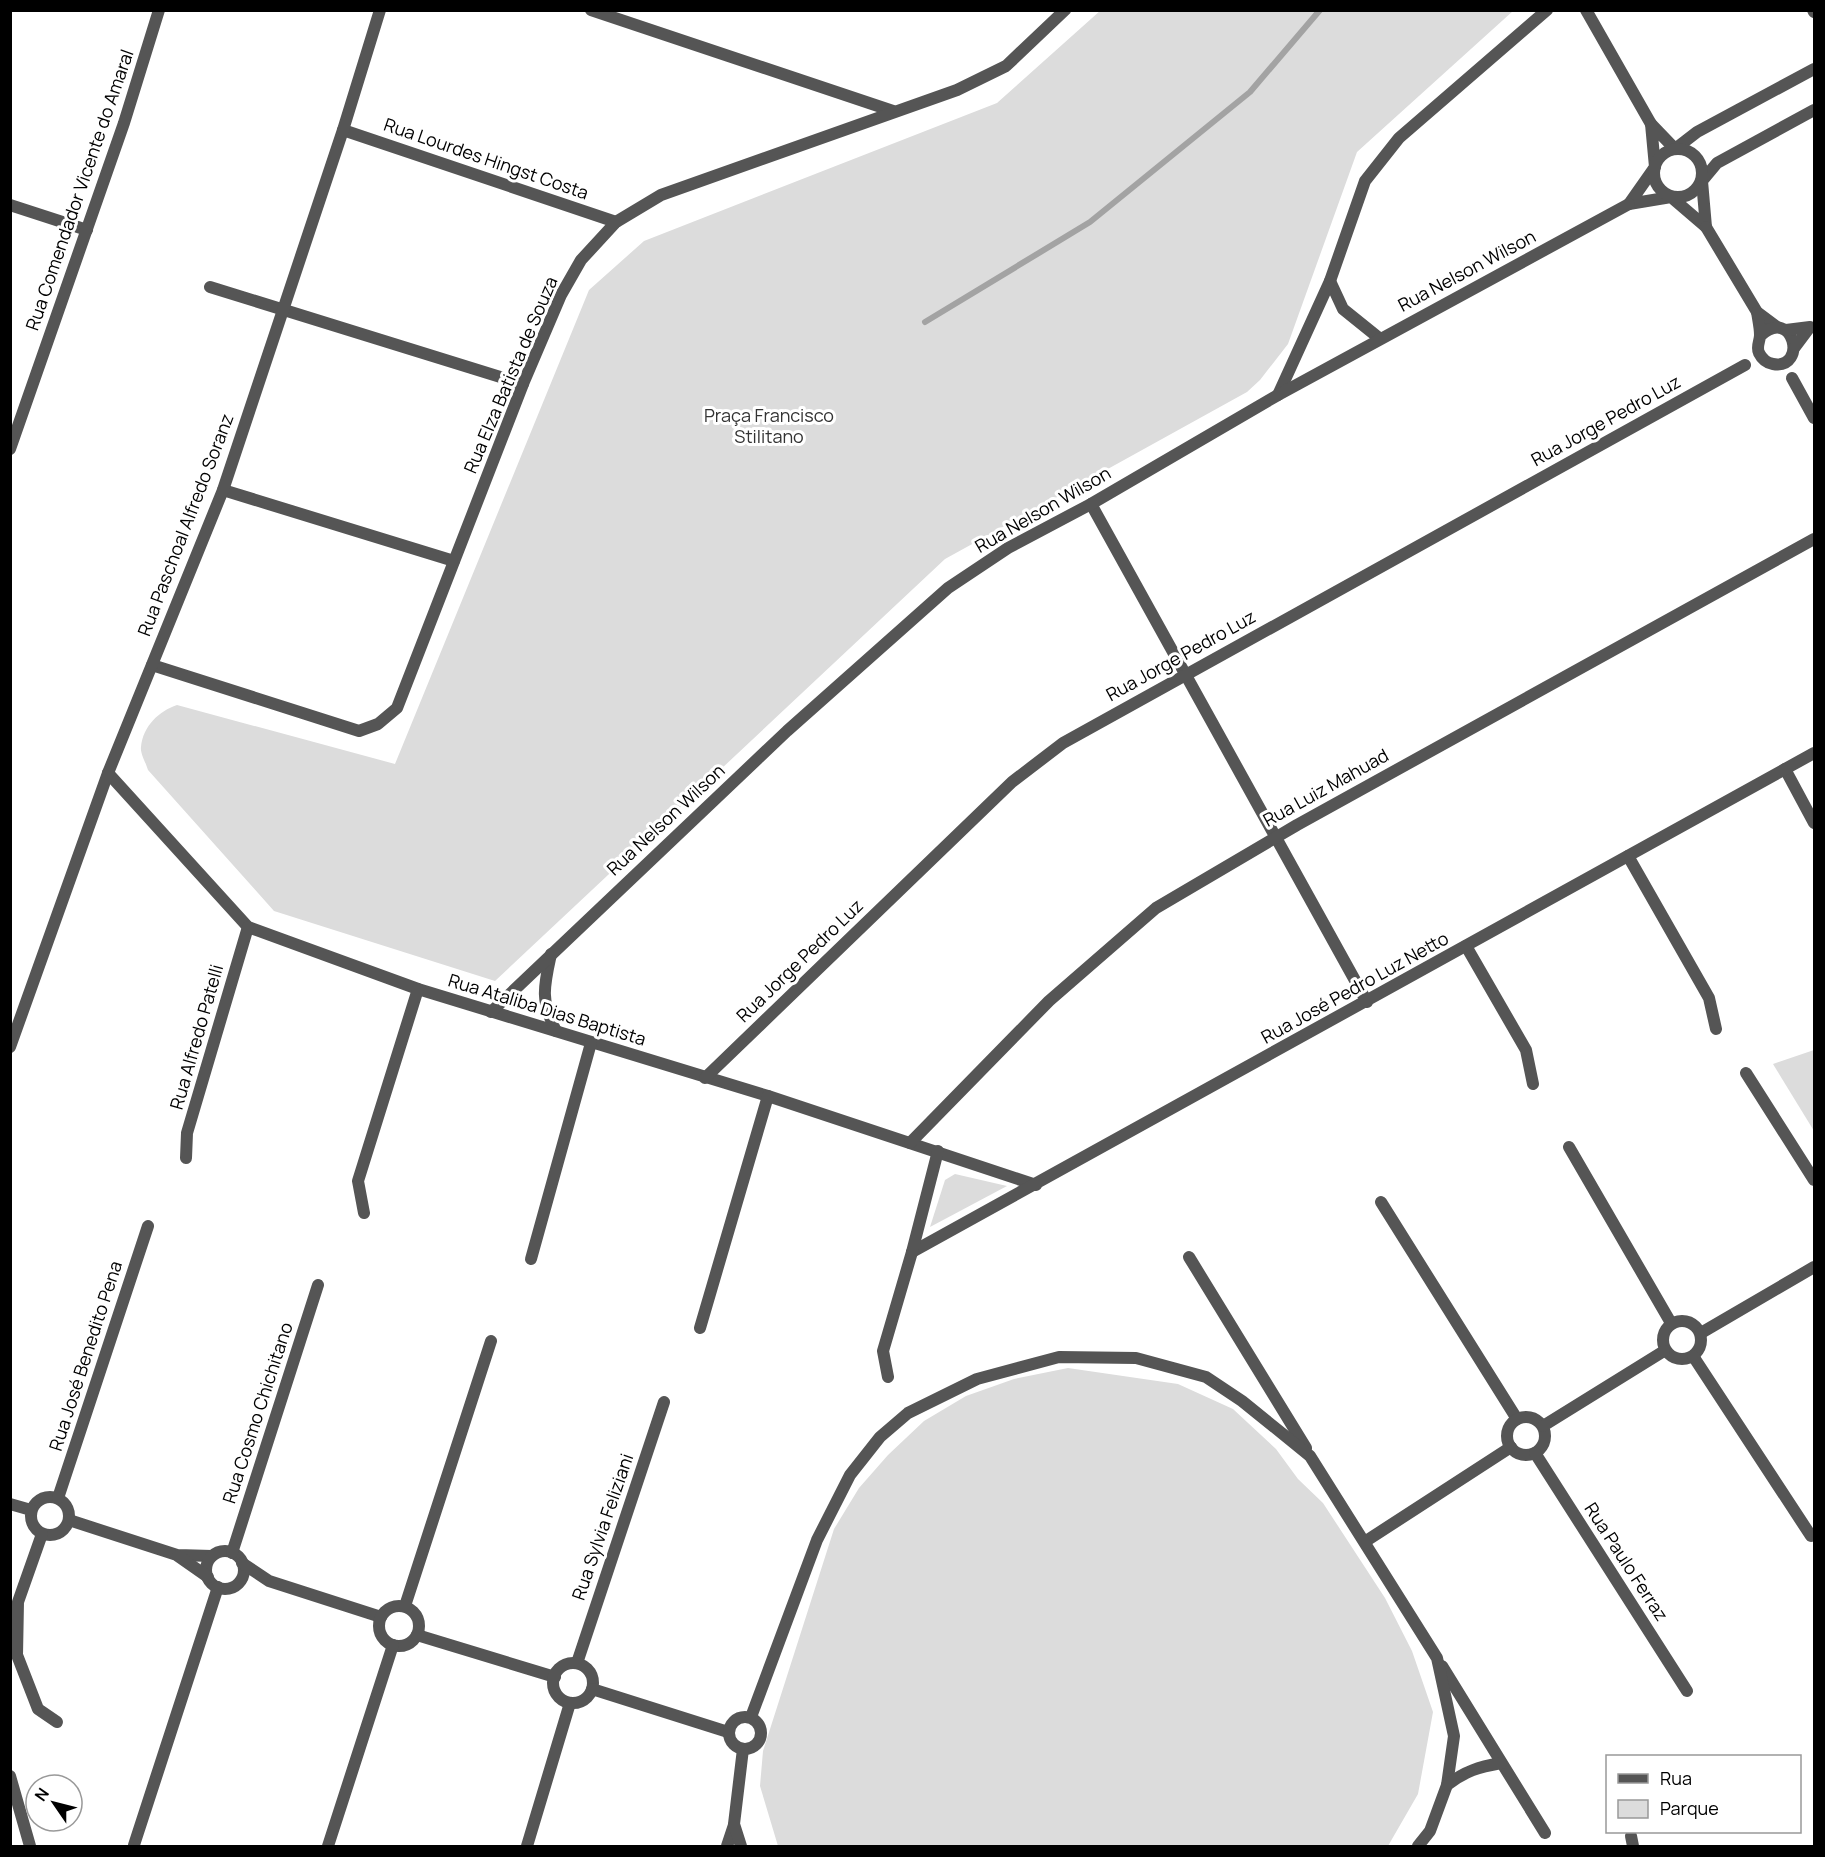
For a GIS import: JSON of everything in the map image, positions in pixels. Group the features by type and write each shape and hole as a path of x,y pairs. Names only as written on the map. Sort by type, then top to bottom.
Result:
{"street":[{"name":"Rua Comendador Vicente do Amaral","path":"10,449 87,230 159,10"},
{"name":"Rua Paschoal Alfredo Soranz","path":"10,1047 108,773 223,490 343,130 380,10"},
{"path":"591,10 893,111"},
{"name":"Rua Elza Batista de Souza","path":"152,665 358,731 378,724 398,708 523,384 561,295 581,261 616,222 662,195 957,90 1006,66 1065,10"},
{"path":"1278,395 1330,281 1365,181 1377,163 1399,138 1546,10"},
{"path":"1587,10 1651,124 1675,149 1689,151 1695,155 1702,167 1706,227"},
{"path":"1655,167 1662,155 1675,149 1697,132 1815,69"},
{"path":"1671,197 1679,198 1693,193 1717,163 1815,110"},
{"path":"1651,124 1654,174 1659,188 1706,227 1757,312 1793,337 1792,378"},
{"name":"Rua Lourdes Hingst Costa","path":"343,130 616,222"},
{"name":"Rua Nelson Wilson","path":"1629,204 1655,167"},
{"name":"Rua Nelson Wilson","path":"490,1012 551,952 788,731 948,588 1008,548 1091,504 1379,338 1629,204 1671,197"},
{"path":"10,205 87,230"},
{"path":"1330,281 1343,309 1379,338"},
{"path":"210,287 523,384"},
{"path":"1757,312 1760,355 1792,378 1815,418"},
{"path":"1759,341 1767,330 1812,325"},
{"path":"1771,363 1785,363 1812,325"},
{"name":"Rua Jorge Pedro Luz","path":"1745,364 1759,341"},
{"name":"Rua Jorge Pedro Luz","path":"705,1078 1012,782 1063,743 1186,672 1745,364 1771,363"},
{"path":"223,490 454,561"},
{"path":"1091,504 1367,1002"},
{"name":"Rua Luiz Mahuad","path":"910,1143 1049,1001 1156,908 1276,836 1815,539"},
{"name":"Rua José Pedro Luz Netto","path":"912,1252 1815,753"},
{"path":"1785,769 1815,823"},
{"name":"Rua Ataliba Dias Baptista","path":"108,773 248,927 418,989 768,1096 1036,1185"},
{"path":"1628,856 1709,998 1716,1029"},
{"name":"Rua Alfredo Patelli","path":"186,1158 187,1133 248,927"},
{"path":"1466,946 1526,1050 1533,1084"},
{"path":"551,952 543,987 545,1009 556,1031"},
{"path":"364,1213 358,1181 418,989"},
{"path":"531,1258 591,1043"},
{"path":"1746,1073 1815,1180"},
{"path":"700,1329 768,1096"},
{"path":"1569,1148 1671,1323"},
{"path":"888,1377 883,1351 938,1151"},
{"path":"1381,1202 1517,1419"},
{"name":"Rua José Benedito Pena","path":"58,1498 148,1226"},
{"path":"1190,1257 1310,1456 1366,1541 1545,1833"},
{"path":"1701,1333 1815,1267"},
{"name":"Rua Cosmo Chichitano","path":"232,1553 318,1285"},
{"path":"1671,1323 1687,1322 1701,1333"},
{"path":"1664,1351 1663,1336 1671,1323"},
{"path":"1664,1351 1680,1360 1693,1356 1700,1346 1701,1333"},
{"path":"405,1606 491,1341"},
{"path":"1543,1426 1664,1351"},
{"path":"1693,1356 1811,1536"},
{"path":"751,1717 817,1540 850,1475 880,1437 908,1413 977,1379 1059,1357 1137,1358 1206,1377 1242,1401 1310,1456"},
{"name":"Rua Sylvia Feliziani","path":"576,1663 664,1402"},
{"path":"1529,1416 1543,1426 1544,1444 1535,1453 1519,1454 1511,1447 1508,1428 1517,1419 1529,1416"},
{"path":"1366,1541 1511,1447"},
{"name":"Rua Paulo Ferraz","path":"1535,1453 1687,1691"},
{"path":"41,1498 58,1498 67,1507 69,1520 58,1533 42,1534 32,1525 31,1510 41,1498"},
{"path":"10,1504 31,1510"},
{"path":"69,1520 177,1555 212,1556 225,1551 232,1553 242,1563 269,1581 381,1617"},
{"path":"42,1534 18,1602 17,1654 38,1709 57,1722"},
{"path":"177,1555 218,1587 269,1581"},
{"path":"208,1577 208,1563 212,1556"},
{"path":"238,1583 244,1570 242,1563"},
{"path":"134,1845 218,1587"},
{"path":"405,1606 415,1613 418,1619 417,1635 407,1645 393,1645 380,1633 381,1617 392,1607 405,1606"},
{"path":"417,1635 555,1677"},
{"path":"328,1846 393,1645"},
{"path":"1418,1846 1430,1831 1447,1785 1454,1736 1437,1658"},
{"path":"576,1663 590,1671 593,1678 592,1689 585,1699 570,1703 557,1695 554,1688 555,1677 561,1666 576,1663"},
{"path":"592,1689 729,1732"},
{"path":"527,1846 570,1703"},
{"path":"745,1716 751,1717 760,1726 760,1739 751,1748 742,1749 733,1744 729,1732 734,1721 745,1716"},
{"path":"727,1846 734,1824 742,1749"},
{"path":"1447,1785 1461,1774 1476,1767 1501,1763"},
{"path":"10,1776 27,1842"},
{"path":"734,1824 741,1846"}],"green space":[{"name":"Praça Francisco Stilitano","path":"1101,10 1513,11 1357,152 1288,344 1260,380 1247,392 945,559 495,981 274,911 148,770 141,747 145,732 153,720 164,711 177,705 395,764 589,290 644,241 997,103"},
{"path":"1814,1050 1814,1131 1773,1064"},
{"path":"955,1174 1007,1186 930,1227 945,1180"},
{"path":"1068,1368 1178,1384 1233,1409 1276,1449 1298,1479 1323,1503 1385,1598 1412,1651 1433,1712 1418,1794 1388,1846 778,1846 760,1786 763,1751 834,1529 859,1488 888,1455 924,1421 966,1396 1014,1379"}],"waterway":[{"path":"925,322 1090,222 1250,92 1320,10"}]}
